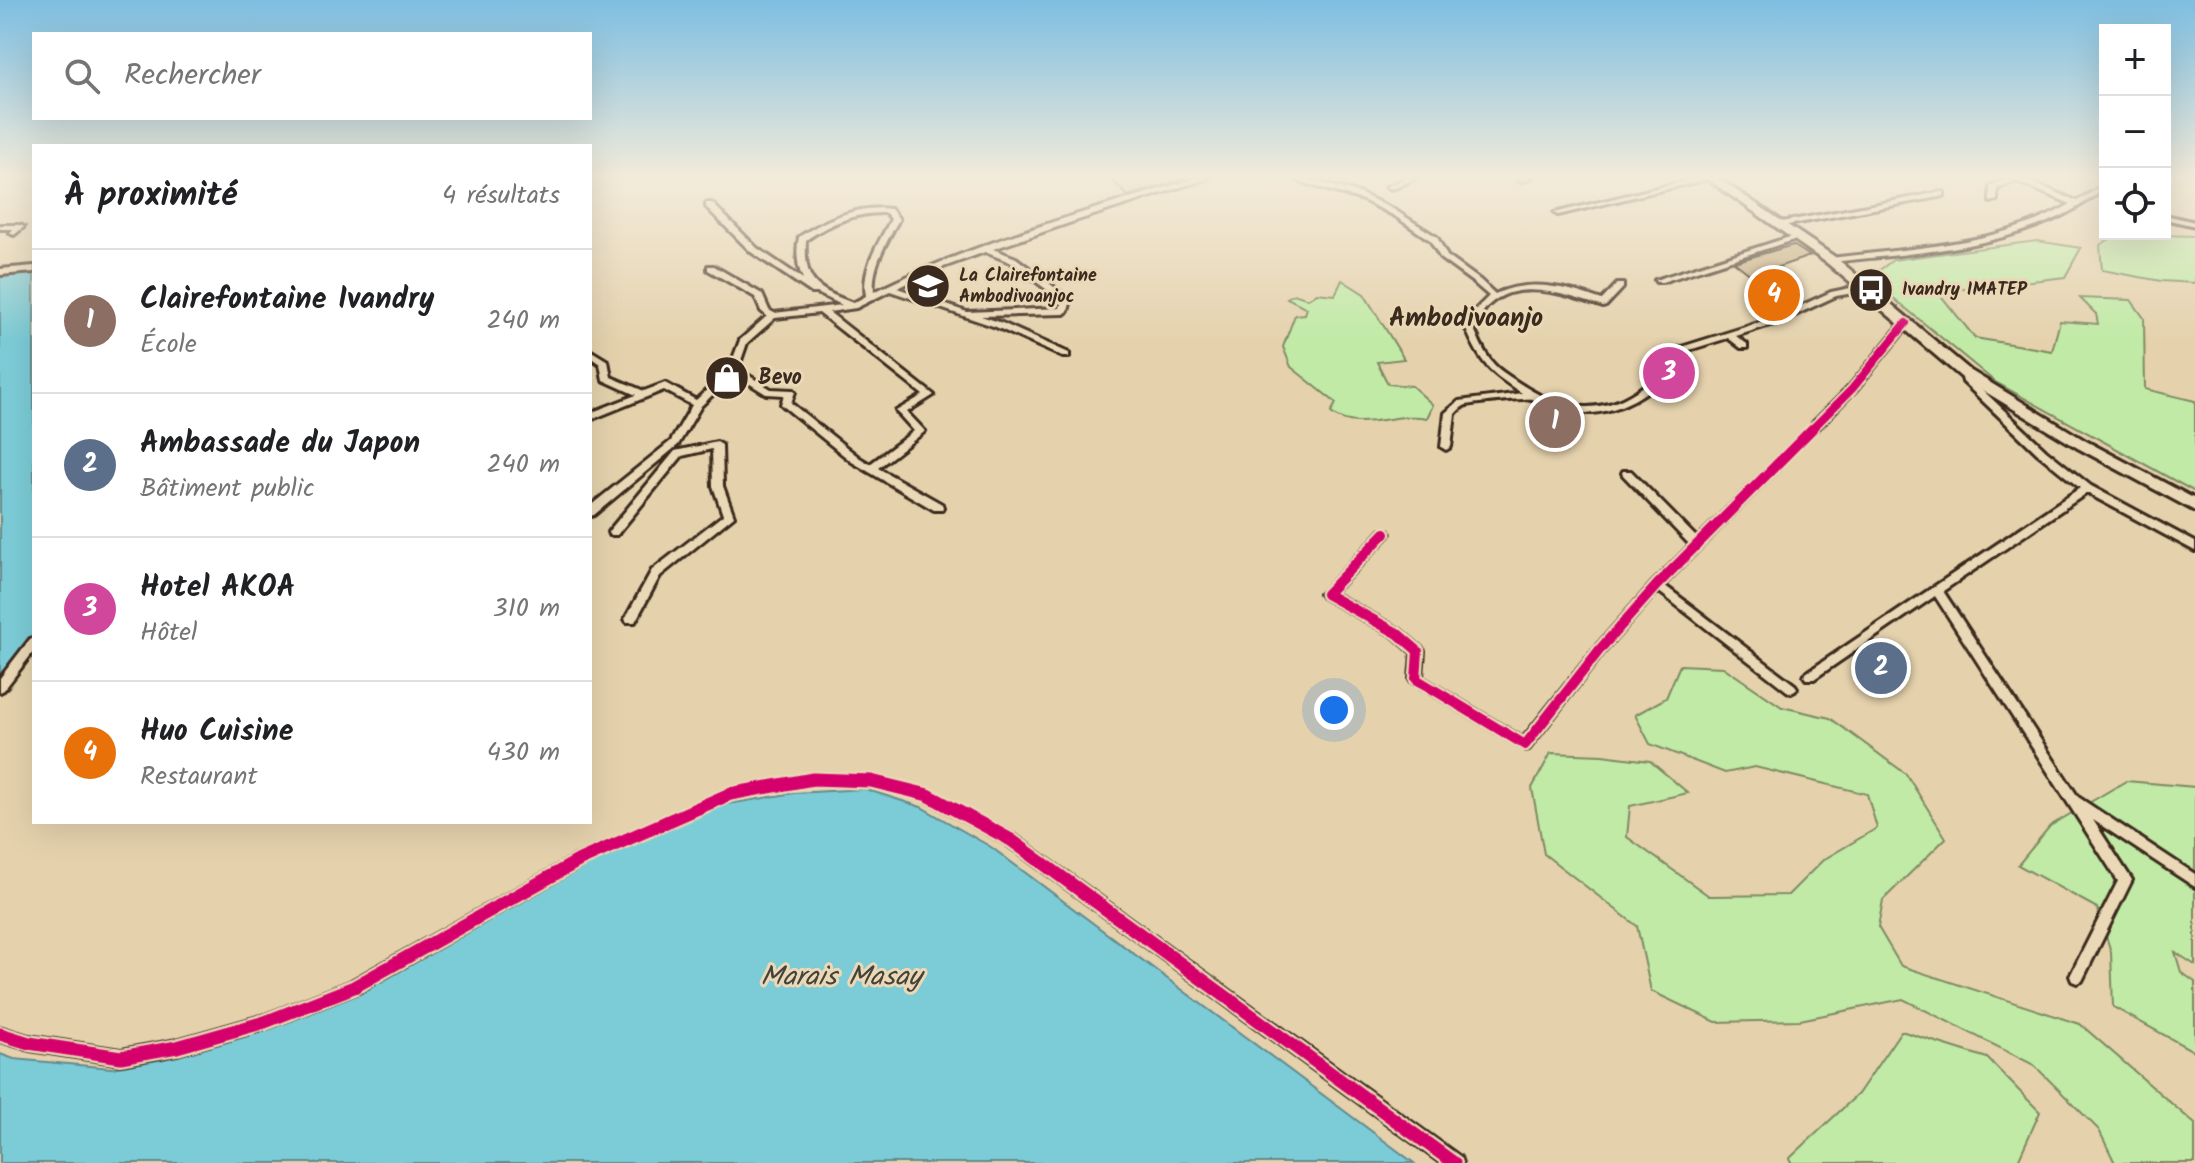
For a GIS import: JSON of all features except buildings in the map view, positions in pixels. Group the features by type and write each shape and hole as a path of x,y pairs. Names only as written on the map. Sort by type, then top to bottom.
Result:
{"main road":[{"path":"1793,232 1831,260 1966,374 2081,444 2195,506"}],"street":[{"path":"736,232 754,250 816,292 853,306"},
{"path":"810,232 802,239 799,264 816,292"},
{"path":"871,298 867,287 889,232"},
{"path":"613,532 677,448 697,404 733,370 743,342 772,316 853,306 924,271 1036,232"},
{"path":"1424,232 1434,239 1438,253 1448,263 1483,283 1493,296"},
{"path":"1831,260 1941,246 2006,232"},
{"path":"1659,280 1799,237"},
{"path":"968,314 1064,311 1067,300 1013,260 987,250"},
{"path":"711,268 759,296 765,311 772,316"},
{"path":"0,272 32,269"},
{"path":"1620,286 1603,304 1563,288 1527,289 1493,296 1475,313 1470,329 1489,365 1529,395 1576,409 1596,411 1618,407 1649,390 1666,372 1665,355 1777,320 1823,298 1865,288"},
{"path":"889,288 968,314 1066,355"},
{"path":"821,310 929,395 901,411 920,431 871,468"},
{"path":"1385,533 1326,594 1397,633 1418,651 1416,679 1525,745 1601,648 1657,585 1852,389 1906,323"},
{"path":"1730,335 1744,346"},
{"path":"592,354 605,363 606,378 645,395"},
{"path":"733,370 769,392 790,392 786,404 856,460 938,507"},
{"path":"1966,374 1966,380 2087,488 2195,547"},
{"path":"592,416 665,386 697,404"},
{"path":"1446,447 1450,413 1462,403 1529,395"},
{"path":"592,511 677,448 717,445 718,486 729,516 656,573 631,619"},
{"path":"1627,473 1697,545"},
{"path":"1810,676 2087,488"},
{"path":"1657,585 1791,688"},
{"path":"1937,590 2125,880 2077,976"},
{"path":"0,687 32,645"},
{"path":"0,1034 29,1043 121,1057 192,1043 265,1022 354,987 580,860 730,794 813,779 871,781 928,795 1011,840 1454,1163"},
{"path":"2073,800 2195,881"}],"green space":[{"path":"2171,235 2195,236 2195,283 2161,281 2102,270 2100,245 2108,240 2171,240"},
{"path":"2037,241 2081,248 2065,277 1938,292 1975,338 2052,351 2060,321 2098,324 2096,314 2080,298 2131,300 2144,318 2145,389 2195,401 2195,492 1995,382 1869,278 1893,260"},
{"path":"1342,280 1364,294 1404,359 1377,362 1388,384 1412,386 1433,405 1427,418 1403,417 1365,422 1342,419 1331,413 1336,403 1291,367 1283,347 1295,315 1305,314 1307,308 1287,298 1294,294 1308,299 1317,293 1335,295"},
{"path":"1680,665 1723,667 1782,707 1830,718 1906,774 1946,838 1883,900 1878,927 1901,966 2080,1024 2195,1124 2195,1163 2115,1163 2099,1130 2034,1065 1903,999 1800,1020 1716,1022 1651,991 1637,926 1544,854 1532,788 1551,753 1650,761 1688,793 1630,806 1627,837 1709,896 1788,895 1823,860 1877,828 1867,794 1755,767 1725,773 1650,744 1635,715 1666,698"},
{"path":"2126,781 2195,787 2195,965 2175,952 2181,972 2195,982 2195,1052 2113,1007 2111,952 2097,908 2018,865 2050,826"},
{"path":"1901,1031 1987,1058 2040,1112 2017,1163 1791,1163 1789,1159 1858,1094"}],"water":[{"path":"32,274 32,635 0,678 0,276"},
{"name":"Marais Masay","path":"865,789 921,807 991,847 1414,1163 0,1163 0,1054 14,1059 111,1068 164,1059 220,1042 351,994 570,872 722,805 794,793"}],"cycle path":[{"path":"1385,533 1326,594 1397,633 1418,651 1416,679 1525,745 1601,648 1657,585 1852,389 1906,323"},
{"path":"0,1034 29,1043 121,1057 177,1047 265,1022 354,987 580,860 730,794 813,779 871,781 928,795 1011,840 1454,1163"}],"place":[{"name":"La Clairefontaine Ambodivoanjoc","path":"928,286"},
{"name":"Ivandry IMATEP","path":"1871,290"},
{"name":"Huo Cuisine","path":"1774,295"},
{"name":"Hotel AKOA","path":"1669,373"},
{"name":"Bevo","path":"727,378"},
{"name":"Clairefontaine Ivandry","path":"1555,422"},
{"name":"Ambassade du Japon","path":"1881,668"}],"district":[{"name":"Ambodivoanjo","path":"1466,319"}]}
